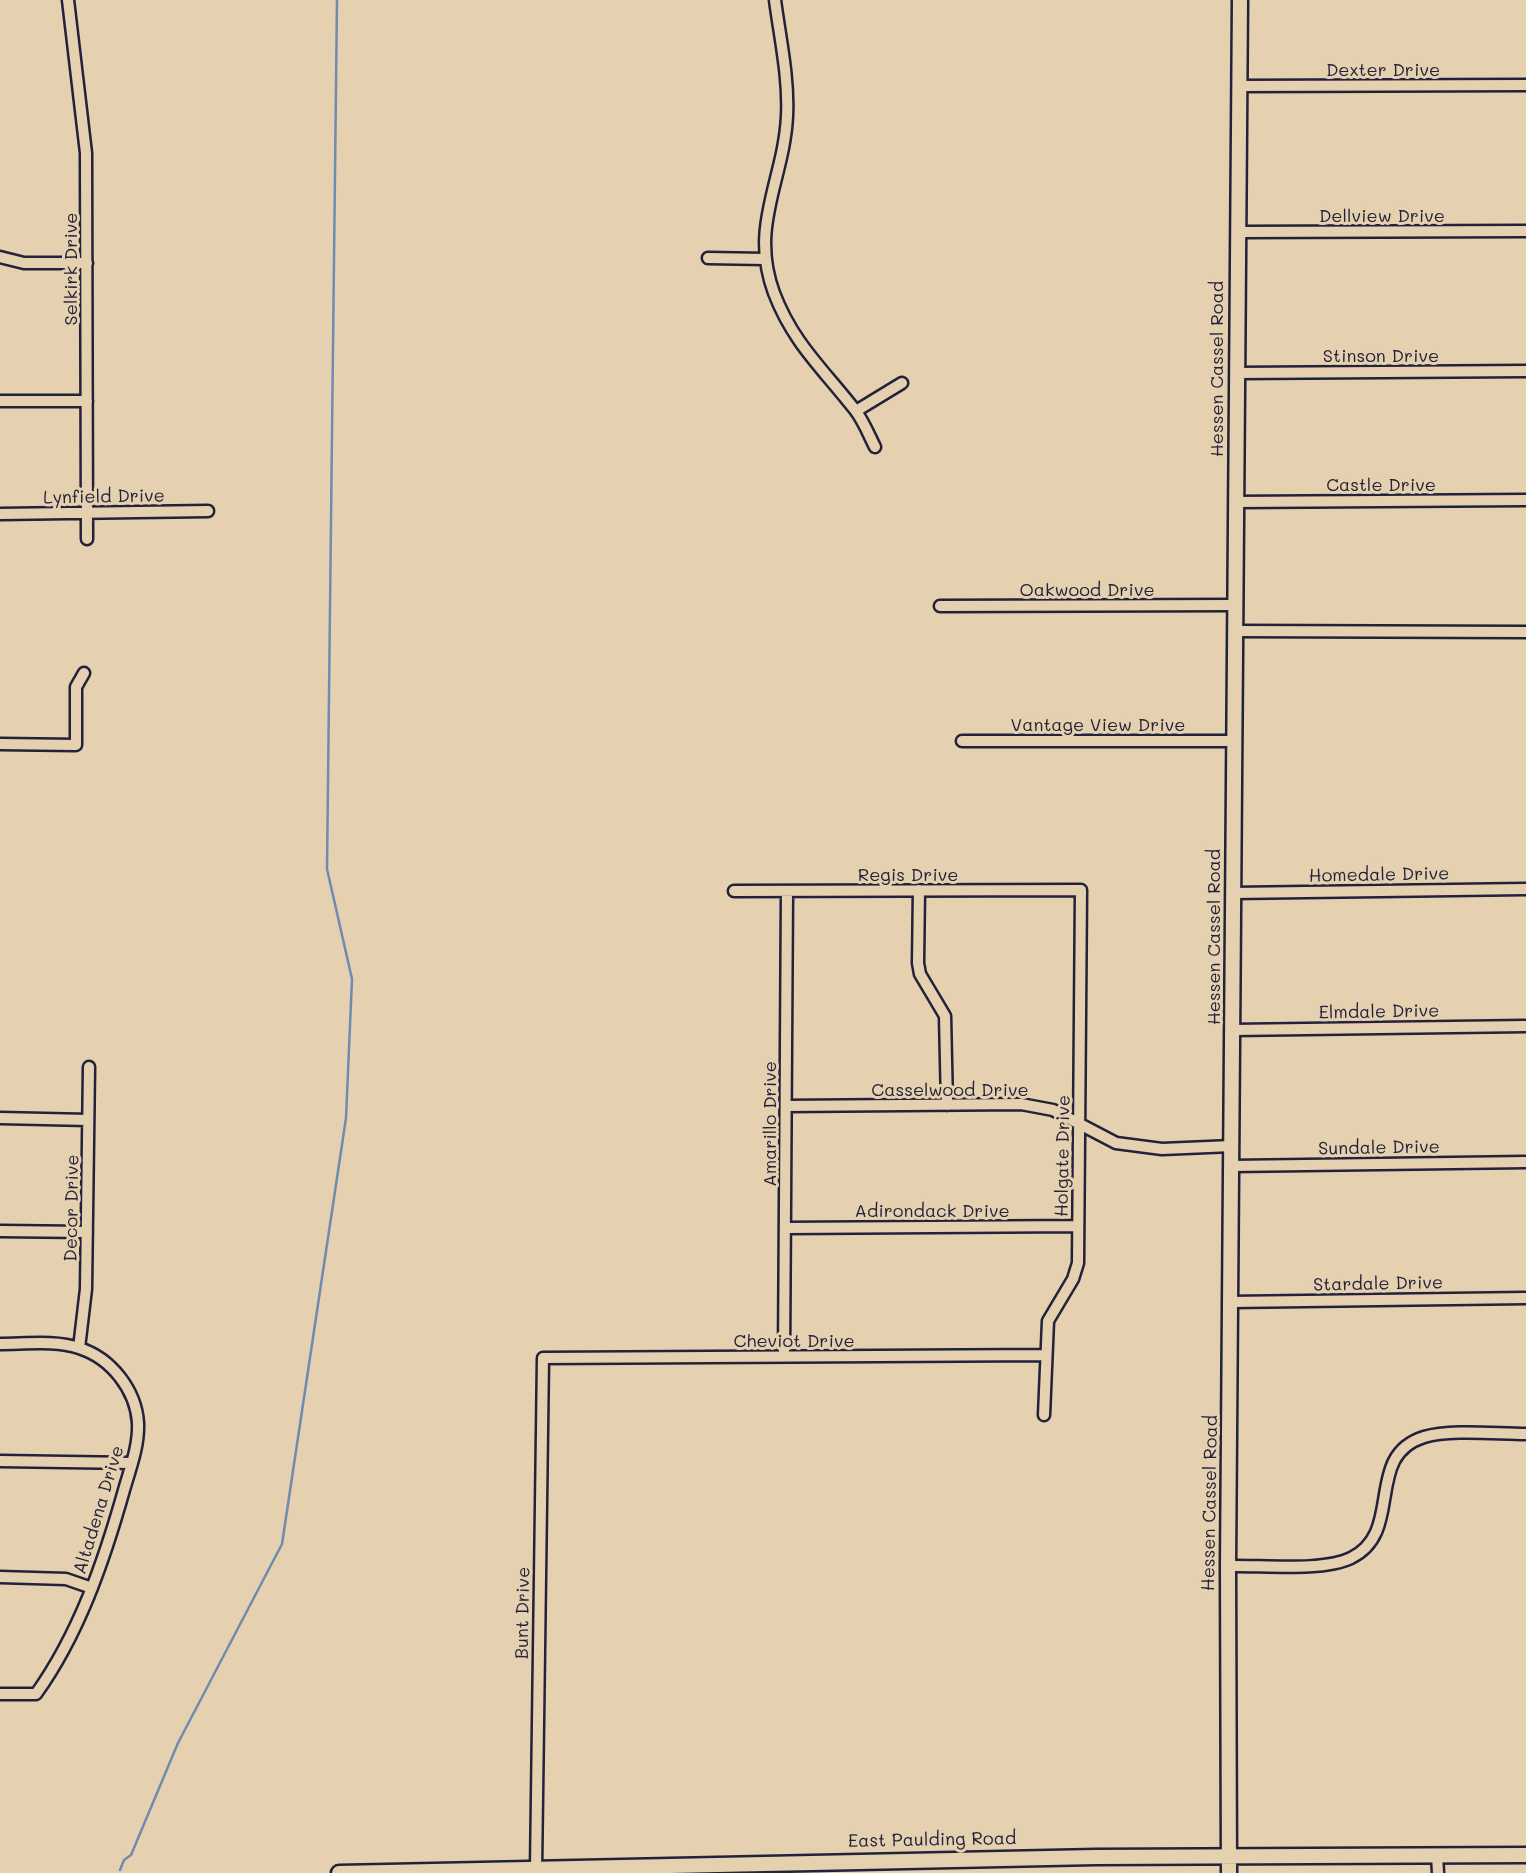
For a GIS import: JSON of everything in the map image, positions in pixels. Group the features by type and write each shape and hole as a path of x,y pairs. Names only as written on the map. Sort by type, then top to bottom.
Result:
{"main road":[{"name":"Hessen Cassel Road","path":"1229,1873 1228,1566 1240,0"},
{"name":"East Paulding Road","path":"339,1873 1230,1855 1526,1855"}],"street":[{"name":"Selkirk Drive","path":"68,0 86,153 87,539"},
{"path":"775,0 787,115 784,147 767,206 765,259 773,291 788,328 808,356 856,411 875,447"},
{"name":"Dexter Drive","path":"1240,86 1526,85"},
{"name":"Dellview Drive","path":"1238,232 1526,231"},
{"path":"0,257 24,263 87,263"},
{"path":"708,258 765,259"},
{"name":"Stinson Drive","path":"1237,373 1526,371"},
{"path":"856,411 902,383"},
{"path":"0,401 87,401"},
{"name":"Castle Drive","path":"1236,502 1526,500"},
{"name":"Lynfield Drive","path":"0,514 208,511"},
{"name":"Oakwood Drive","path":"940,606 1235,605"},
{"path":"1234,631 1526,632"},
{"path":"0,744 76,745 76,687 84,673"},
{"name":"Vantage View Drive","path":"962,741 1234,741"},
{"name":"Homedale Drive","path":"1233,892 1526,889"},
{"path":"919,890 918,963 920,974 945,1016 947,1105"},
{"name":"Regis Drive","path":"734,891 1081,890"},
{"name":"Holgate Drive","path":"1044,1415 1048,1321 1073,1279 1077,1263 1081,890"},
{"name":"Amarillo Drive","path":"783,1356 786,1228 786,891"},
{"name":"Elmdale Drive","path":"1233,1030 1526,1026"},
{"name":"Decor Drive","path":"79,1348 85,1315 89,1067"},
{"name":"Casselwood Drive","path":"786,1106 1034,1106 1053,1110 1116,1143 1161,1149 1232,1146"},
{"path":"0,1118 88,1120"},
{"name":"Sundale Drive","path":"1232,1166 1526,1162"},
{"name":"Adirondack Drive","path":"786,1228 1078,1226"},
{"path":"0,1231 87,1232"},
{"name":"Stardale Drive","path":"1231,1302 1526,1298"},
{"path":"0,1343 79,1348"},
{"name":"Altadena Drive","path":"0,1693 36,1694 73,1630 92,1588 132,1463 138,1425 128,1387 113,1369 79,1348"},
{"name":"Cheviot Drive","path":"543,1358 1045,1355"},
{"name":"Bunt Drive","path":"536,1869 543,1358"},
{"path":"1228,1566 1328,1564 1348,1560 1366,1548 1376,1533 1383,1515 1387,1474 1394,1458 1407,1446 1433,1435 1526,1434"},
{"path":"0,1461 132,1463"},
{"path":"0,1577 58,1578 92,1588"},
{"path":"1437,1854 1438,1873"}],"waterway":[{"path":"120,1870 124,1860 131,1855 178,1743 282,1544 346,1118 352,979 327,869 337,0"}]}
